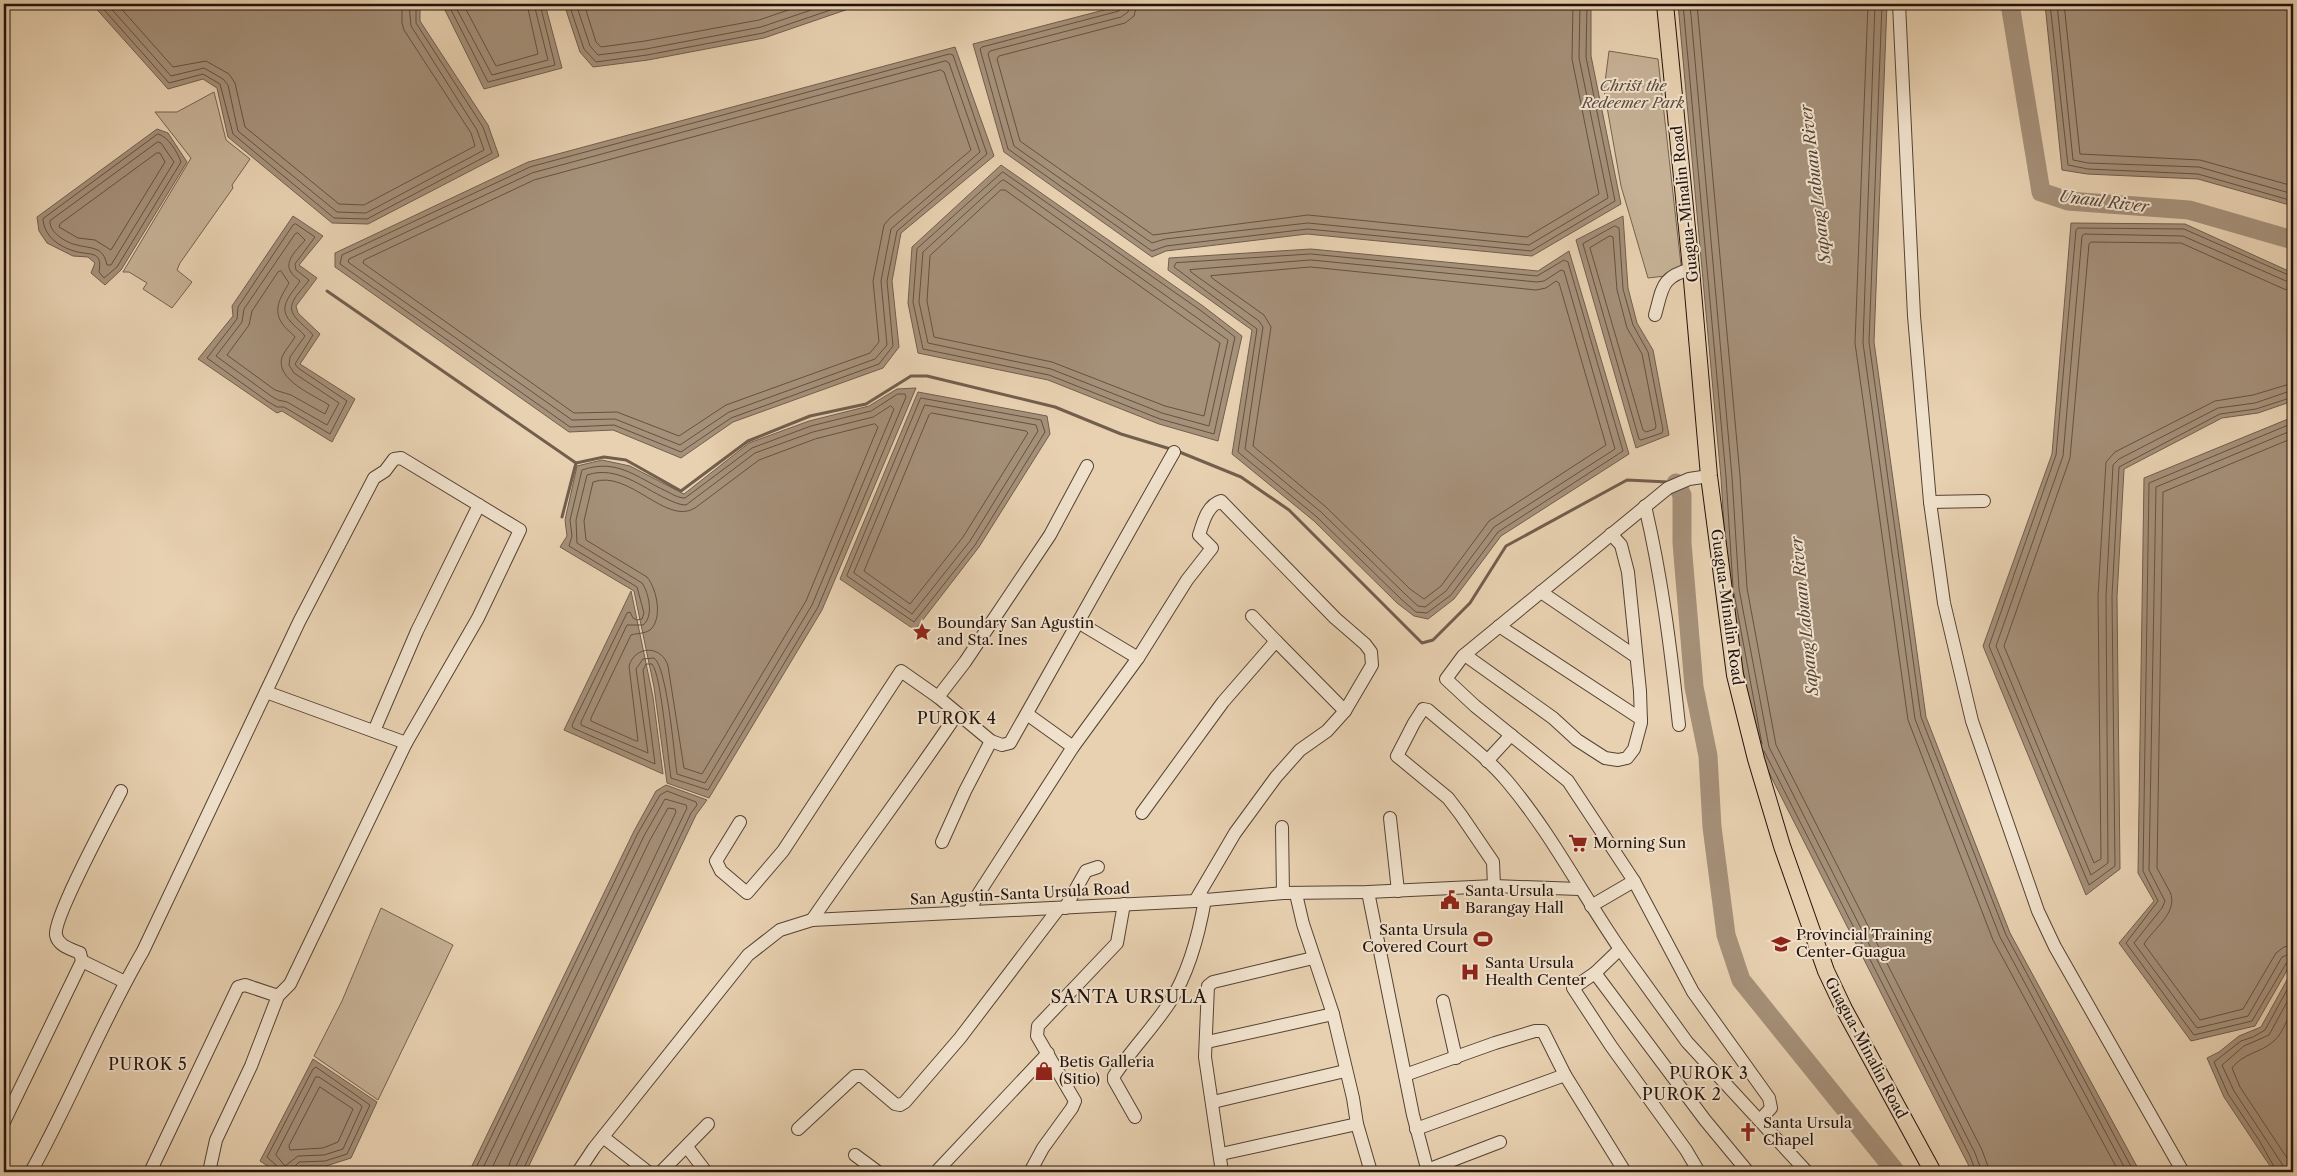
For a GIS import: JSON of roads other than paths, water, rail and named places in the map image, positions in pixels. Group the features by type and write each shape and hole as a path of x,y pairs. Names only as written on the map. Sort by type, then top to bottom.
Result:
{"main road":[{"name":"Guagua-Minalin Road","path":"1665,4 1692,269 1709,476 1735,675 1756,760 1782,846 1826,971 1844,1009 1933,1172"}],"street":[{"path":"1899,4 1914,316 1930,502 1944,603 1972,721 2038,911 2055,947 2182,1172"},
{"path":"1655,315 1665,282 1674,274 1692,269"},
{"path":"740,822 716,861 721,871 747,893 783,852 901,671 938,697 991,741 1007,745 1027,714 1174,452"},
{"path":"30,1172 57,1125 125,982 143,951 198,838 300,622 374,478 385,471 394,459 401,458 520,530 478,618 406,743 290,984 278,996 251,1066 216,1140 209,1172"},
{"path":"938,697 965,662 1050,535 1087,466"},
{"path":"1709,476 1689,479 1668,488 1465,655 1446,679 1447,682 1568,781 1634,881 1693,992 1769,1098 1771,1108 1760,1120"},
{"path":"969,912 977,896 1073,747 1138,658 1187,580 1212,548 1199,535 1208,511 1215,503 1221,501 1318,602 1365,644 1371,652 1371,669 1346,711 1327,731 1300,750 1276,777 1234,834 1200,900 1197,936 1182,977 1171,1000 1114,1076 1114,1080 1135,1117"},
{"path":"1930,502 1984,501"},
{"path":"374,731 417,631 479,505"},
{"path":"1645,506 1656,550 1671,652 1679,725"},
{"path":"1465,655 1553,718 1577,740 1605,758 1618,760 1627,758 1634,749 1641,719 1625,557 1621,545 1611,534"},
{"path":"1540,592 1635,656"},
{"path":"1252,616 1346,711"},
{"path":"1078,622 1138,658"},
{"path":"1499,626 1641,719"},
{"path":"1142,813 1223,702 1276,640"},
{"path":"266,692 406,743"},
{"path":"1494,886 1493,862 1461,815 1448,798 1397,756 1423,709 1428,710 1487,761 1508,782 1531,812 1620,949 1687,1042 1807,1172"},
{"path":"812,920 856,856 902,796 957,714"},
{"path":"1027,714 1073,747"},
{"path":"1487,761 1511,735"},
{"path":"942,842 965,791 991,741"},
{"path":"4,1122 82,961 80,953 62,944 56,935 57,926 64,906 121,791"},
{"path":"1390,818 1398,891"},
{"path":"1282,828 1290,894 1333,1014 1345,1071 1353,1098 1357,1124 1371,1172"},
{"path":"798,1129 856,1076 862,1076 896,1104 900,1105 905,1102 960,1038 1062,908 1086,871 1098,868"},
{"path":"1591,906 1634,881"},
{"name":"San Agustin-Santa Ursula Road","path":"578,1172 603,1137 748,955 780,930 812,920 1062,908 1290,894 1494,886 1579,888"},
{"path":"1368,892 1416,1129 1428,1171 1500,1142"},
{"path":"1030,1172 1043,1148 1075,1101 1037,1036 1038,1026 1117,943 1124,904"},
{"path":"1620,949 1595,973 1573,988 1616,1053 1686,1150 1699,1172"},
{"path":"1222,1172 1221,1154 1205,1058 1208,989 1210,984 1314,958"},
{"path":"82,961 125,982"},
{"path":"1595,973 1678,1081 1705,1120 1748,1172"},
{"path":"150,1172 238,987 245,985 278,996"},
{"path":"1443,1001 1456,1058"},
{"path":"1207,1042 1333,1014"},
{"path":"1405,1075 1535,1031 1543,1031 1565,1075 1625,1172"},
{"path":"936,1172 1048,1053"},
{"path":"1213,1102 1345,1071"},
{"path":"1416,1129 1565,1075"},
{"path":"661,1172 708,1124"},
{"path":"1221,1154 1357,1124"},
{"path":"603,1137 648,1172"},
{"path":"687,1147 706,1172"},
{"path":"854,1155 878,1172"}],"water":[{"path":"92,4 420,4 420,21 488,125 499,156 368,224 332,223 228,137 217,88 203,79 168,89"},
{"path":"442,4 545,4 562,68 484,89"},
{"path":"564,4 863,4 764,38 648,60 593,67 580,52"},
{"path":"1127,4 1591,4 1591,56 1621,204 1532,256 1307,234 1166,251 1152,257 1004,152 973,44"},
{"name":"Sapang Labuan River","path":"1678,4 1887,4 1874,342 1926,717 2010,933 2140,1172 1972,1172 1758,751 1728,590 1721,478"},
{"path":"2045,4 2293,4 2293,206 2198,179 2087,174 2062,170"},
{"path":"955,47 994,156 901,233 892,281 899,347 883,368 733,422 681,458 613,430 569,432 335,267 335,253 528,162"},
{"path":"157,129 168,133 187,162 121,270 105,285 91,273 95,263 88,257 73,256 47,243 39,231 37,217"},
{"path":"1001,165 1203,306 1242,336 1218,441 1159,424 1048,380 918,353 908,303 912,247"},
{"path":"293,216 323,236 299,265 317,278 296,306 298,313 320,334 300,364 355,399 332,442 282,411 277,413 198,359 233,316 232,306"},
{"path":"1623,216 1628,288 1637,323 1653,350 1669,435 1636,448 1576,240"},
{"path":"2071,223 2185,224 2293,273 2293,401 2258,413 2222,418 2124,469 2117,597 2120,869 2086,895 1983,646 2052,454"},
{"path":"1311,249 1538,271 1569,251 1629,454 1501,536 1454,599 1428,619 1414,616 1397,603 1314,521 1232,454 1252,330 1168,270 1169,258"},
{"path":"916,388 822,610 709,798 667,783 654,687 634,591 560,547 567,536 565,520 577,466 602,460 630,466 684,494 749,443 809,421 869,406 897,389"},
{"path":"918,392 1047,416 1050,434 979,547 915,630 840,579"},
{"path":"2293,417 2293,960 2255,1026 2191,1041 2119,943 2154,901 2138,873 2144,478"},
{"path":"631,591 653,697 663,774 564,730"},
{"path":"666,785 707,800 696,815 526,1172 469,1172 634,831 656,791"},
{"path":"2293,969 2293,1172 2274,1172 2224,1097 2207,1058 2219,1052 2239,1036 2261,1027"},
{"path":"313,1059 377,1102 351,1158 326,1166 300,1166 296,1172 277,1172 260,1161"}],"waterway":[{"name":"Unaul River","path":"2010,4 2041,192 2068,201 2189,210 2293,240"},
{"path":"327,291 576,463 604,457 626,460 681,491 748,441 810,416 866,404 911,376 927,376 1055,407 1121,434 1177,451 1241,477 1289,510 1422,643 1433,640 1470,603 1506,546 1627,480 1668,482"},
{"path":"562,517 576,463"},
{"path":"1676,483 1682,495 1682,543 1694,687 1708,756 1712,827 1726,935 1741,980 1896,1172"}],"place":[{"name":"Boundary San Agustin and Sta. Ines","path":"922,632"},
{"name":"Morning Sun","path":"1578,843"},
{"name":"Santa Ursula Barangay Hall","path":"1450,900"},
{"name":"Santa Ursula Covered Court","path":"1483,939"},
{"name":"Provincial Training Center-Guagua","path":"1781,944"},
{"name":"Santa Ursula Health Center","path":"1470,972"},
{"name":"Betis Galleria (Sitio)","path":"1044,1071"},
{"name":"Santa Ursula Chapel","path":"1748,1132"}],"district":[{"name":"PUROK 4","path":"957,718"},
{"name":"SANTA URSULA","path":"1129,997"},
{"name":"PUROK 5","path":"148,1064"},
{"name":"PUROK 3","path":"1709,1073"},
{"name":"PUROK 2","path":"1682,1094"}],"park label":[{"name":"Christ the Redeemer Park","path":"1633,94"}]}
